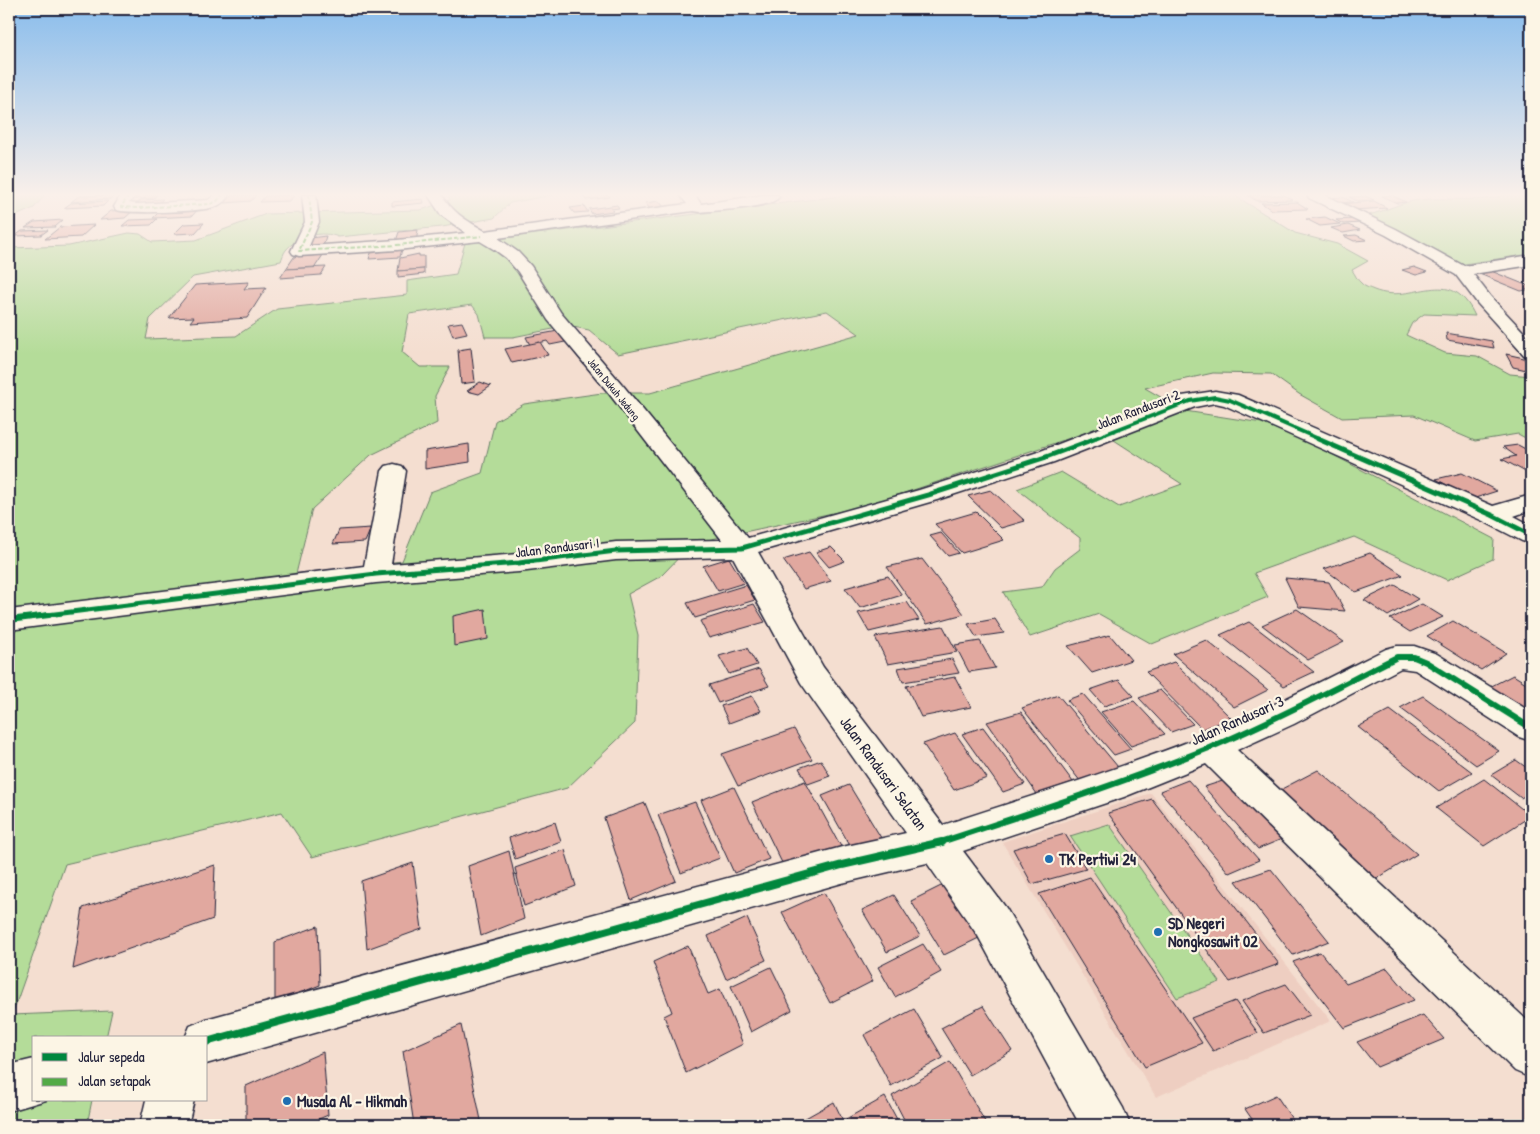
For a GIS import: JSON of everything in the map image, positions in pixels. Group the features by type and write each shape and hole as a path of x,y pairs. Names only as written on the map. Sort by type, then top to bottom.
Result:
{"street":[{"path":"300,248 299,251 349,248"},
{"name":"Jalan Dukuh Jedung","path":"501,248 512,255 525,270 554,316 614,387 742,548"},
{"path":"1420,248 1462,271 1484,300 1531,351"},
{"path":"1462,271 1531,260"},
{"name":"Jalan Randusari 2","path":"742,548 928,495 1046,456 1190,401 1215,398 1230,400 1531,534"},
{"path":"376,574 394,472"},
{"path":"1492,515 1531,502"},
{"name":"Jalan Randusari I","path":"9,620 376,574 519,563 616,551 742,548"},
{"name":"Jalan Randusari Selatan","path":"742,548 812,675 992,922 1106,1125"},
{"name":"Jalan Randusari 3","path":"208,1041 842,865 935,844 1112,786 1211,747 1282,715 1397,657 1414,657 1426,662 1531,728"},
{"path":"1211,747 1531,1055"},
{"path":"9,1088 32,1082"},
{"path":"164,1125 170,1102"}],"shaded area":[{"name":"SD Negeri Nongkosawit 02","path":"1151,793 1331,1021 1156,1097 1002,842"}],"green space":[{"path":"9,248 288,248 281,261 193,277 150,319 146,339 236,336 277,309 407,295 407,281 456,274 464,248 1344,248 1368,261 1352,270 1364,286 1389,293 1443,288 1454,291 1465,300 1475,316 1424,314 1412,323 1406,335 1445,353 1477,356 1510,374 1531,376 1531,441 1518,434 1475,441 1414,415 1342,418 1299,394 1271,374 1213,373 1145,388 1185,411 1262,423 1316,446 1494,539 1493,559 1447,580 1354,537 1254,573 1268,597 1152,644 1099,614 1030,637 1003,592 1042,587 1055,568 1080,549 1080,538 1017,489 1061,472 1119,507 1182,484 1097,429 865,506 693,543 661,576 628,594 638,635 635,723 567,788 312,857 282,812 65,864 12,1015 112,1011 106,1036 32,1036 32,1102 92,1102 87,1125 9,1125","holes":["472,305 479,314 485,337 513,337 568,326 589,330 618,354 827,311 859,334 650,393 602,393 524,404 495,421 482,473 430,492 402,561 296,574 312,509 371,455 437,423 435,396 450,367 420,367 402,352 409,314"]},
{"path":"1427,248 1531,248 1531,254 1457,265"},
{"path":"1109,824 1220,982 1177,998 1070,836"}],"building":[{"path":"402,249 400,257 369,259 371,253"},
{"path":"310,253 308,256 323,255 315,267 286,269 294,257"},
{"path":"419,254 419,256 424,256 424,269 398,271 400,258"},
{"path":"326,267 321,275 280,278 286,269"},
{"path":"1414,267 1427,272 1416,275 1402,270"},
{"path":"424,269 424,274 398,277 398,271"},
{"path":"1491,271 1531,287 1531,289 1521,291 1477,273"},
{"path":"249,282 244,289 266,288 247,318 190,322 194,317 169,318 195,285"},
{"path":"462,322 467,333 453,336 448,324"},
{"path":"558,331 565,342 550,345 547,341 530,345 526,337"},
{"path":"1446,333 1492,341 1494,348 1447,340"},
{"path":"540,342 548,355 512,363 505,349"},
{"path":"471,348 475,382 461,384 458,350"},
{"path":"1506,354 1524,358 1531,371 1513,367"},
{"path":"480,382 491,386 479,394 467,391"},
{"path":"469,444 470,462 425,469 425,451"},
{"path":"1518,445 1531,452 1531,475 1502,459 1516,456 1503,447"},
{"path":"1462,473 1497,491 1472,499 1436,479"},
{"path":"991,490 1025,521 1001,528 968,496"},
{"path":"976,512 1004,540 962,553 935,524"},
{"path":"371,528 365,542 333,544 339,530"},
{"path":"941,533 959,553 948,556 930,536"},
{"path":"831,547 845,561 829,567 816,552"},
{"path":"809,552 831,581 804,589 783,560"},
{"path":"1370,553 1403,575 1356,592 1324,569"},
{"path":"729,558 744,583 718,591 703,566"},
{"path":"922,559 964,614 927,624 887,567"},
{"path":"888,576 902,595 860,608 845,588"},
{"path":"1285,578 1329,582 1345,611 1299,607"},
{"path":"746,585 755,600 695,618 687,603"},
{"path":"1395,585 1418,599 1388,616 1364,600"},
{"path":"907,602 919,620 869,632 858,613"},
{"path":"754,604 765,622 709,638 700,621"},
{"path":"1422,604 1443,617 1410,632 1390,619"},
{"path":"485,609 488,639 454,646 453,616"},
{"path":"1297,609 1344,642 1308,660 1262,625"},
{"path":"995,619 1004,633 976,637 968,624"},
{"path":"1453,621 1506,653 1481,670 1427,636"},
{"path":"1249,622 1314,672 1284,686 1220,635"},
{"path":"943,626 957,652 888,664 875,637"},
{"path":"1110,635 1131,660 1092,673 1068,646"},
{"path":"1206,640 1268,690 1234,707 1173,654"},
{"path":"980,641 995,668 969,672 955,645"},
{"path":"747,648 757,665 729,674 719,656"},
{"path":"952,659 959,673 903,682 898,668"},
{"path":"1174,662 1231,718 1202,729 1146,672"},
{"path":"759,669 769,686 718,703 709,685"},
{"path":"1513,675 1531,686 1531,712 1520,718 1482,691"},
{"path":"955,677 971,707 921,717 906,686"},
{"path":"1119,680 1134,696 1104,706 1090,690"},
{"path":"1160,690 1193,724 1171,732 1139,698"},
{"path":"1083,694 1131,749 1114,755 1067,700"},
{"path":"1058,695 1123,773 1085,787 1022,708"},
{"path":"752,696 761,711 729,723 721,706"},
{"path":"1423,696 1499,751 1476,765 1400,708"},
{"path":"1134,701 1165,734 1131,746 1101,712"},
{"path":"1390,710 1472,772 1439,791 1358,727"},
{"path":"1021,712 1073,782 1037,794 987,722"},
{"path":"983,727 1025,784 1003,792 962,734"},
{"path":"794,729 812,759 738,786 722,754"},
{"path":"955,733 987,778 954,790 923,744"},
{"path":"821,760 830,776 808,784 799,768"},
{"path":"1516,760 1531,771 1531,792 1521,798 1491,775"},
{"path":"1318,770 1417,854 1373,881 1276,792"},
{"path":"1235,777 1289,836 1258,849 1204,787"},
{"path":"1484,779 1531,816 1484,846 1436,808"},
{"path":"1188,780 1259,860 1229,873 1160,791"},
{"path":"805,781 844,852 788,875 752,802"},
{"path":"849,785 886,846 857,858 822,796"},
{"path":"734,787 769,859 734,873 701,800"},
{"path":"1152,799 1279,964 1230,982 1108,813"},
{"path":"695,802 720,858 681,873 658,815"},
{"path":"645,803 676,881 631,900 604,818"},
{"path":"555,822 561,842 515,859 509,838"},
{"name":"TK Pertiwi 24","path":"1065,834 1086,869 1032,884 1013,849"},
{"path":"565,850 576,886 524,906 515,868"},
{"path":"509,851 524,919 481,936 468,866"},
{"path":"413,863 422,929 367,949 361,881"},
{"path":"215,865 213,919 73,969 83,908"},
{"path":"1271,869 1329,941 1293,955 1236,881"},
{"path":"1090,877 1202,1043 1145,1067 1039,894"},
{"path":"947,883 983,936 944,955 911,901"},
{"path":"824,893 873,981 830,1003 782,912"},
{"path":"894,895 920,936 887,952 862,910"},
{"path":"747,918 766,960 726,979 708,936"},
{"path":"318,926 320,985 275,1003 275,942"},
{"path":"923,944 941,972 895,997 878,967"},
{"path":"688,946 708,994 720,989 743,1044 686,1073 664,1016 672,1012 653,962"},
{"path":"1320,952 1346,984 1387,968 1414,1000 1344,1028 1293,962"},
{"path":"771,967 792,1010 751,1032 731,986"},
{"path":"1286,984 1310,1015 1264,1033 1242,1001"},
{"path":"1235,1001 1258,1033 1213,1051 1191,1018"},
{"path":"983,1006 1012,1051 970,1075 941,1028"},
{"path":"914,1009 943,1058 891,1086 864,1035"},
{"path":"1423,1015 1444,1039 1377,1067 1357,1042"},
{"path":"461,1025 482,1125 414,1125 403,1051"},
{"name":"Musala Al - Hikmah","path":"323,1052 328,1115 305,1125 246,1125 246,1086"},
{"path":"950,1062 987,1125 907,1125 892,1096"},
{"path":"1276,1095 1296,1125 1256,1125 1245,1109"},
{"path":"885,1097 900,1125 850,1125 846,1119"},
{"path":"834,1102 845,1125 793,1125"}],"marked path":[{"path":"300,248 299,251 349,248"}],"cycle path":[{"path":"9,620 376,574 519,563 616,551 742,548 928,495 1046,457 1190,401 1215,397 1230,400 1492,515 1531,535"},
{"path":"208,1041 842,865 935,844 1111,786 1211,747 1282,715 1397,657 1414,657 1426,662 1531,728"}],"place":[{"name":"TK Pertiwi 24","path":"1049,859"},
{"name":"SD Negeri Nongkosawit 02","path":"1158,932"},
{"name":"Musala Al - Hikmah","path":"287,1101"}]}
